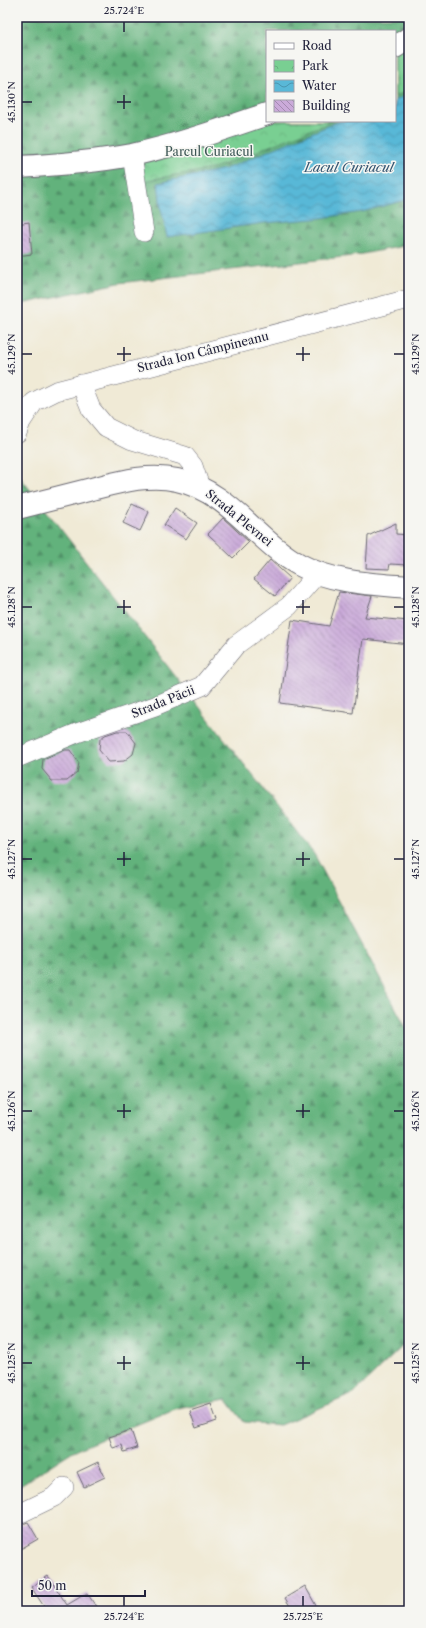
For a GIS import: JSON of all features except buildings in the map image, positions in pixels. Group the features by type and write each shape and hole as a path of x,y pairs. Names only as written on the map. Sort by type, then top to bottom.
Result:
{"main road":[{"path":"396,46 409,38"},
{"path":"17,166 82,163 132,155 177,144 266,114"},
{"name":"Strada Plevnei","path":"17,508 128,480 150,478 176,479 200,486 220,500 285,555 299,565 317,574 362,583 409,588"}],"street":[{"path":"132,155 144,232"},
{"name":"Strada Ion Câmpineanu","path":"17,433 21,422 34,402 56,391 409,299"},
{"path":"81,384 90,409 106,428 132,440 185,456 193,466 200,486"},
{"name":"Strada Păcii","path":"17,758 77,733 155,706 202,686 236,645 289,606 317,574"},
{"path":"17,1514 54,1497 64,1487"}],"green space":[{"path":"17,17 409,17 409,245 352,256 119,283 17,305"},
{"path":"409,38 409,91 396,96 396,46"},
{"name":"Parcul Curiacul","path":"266,121 330,122 212,169 136,182 132,155"},
{"path":"17,473 314,854 409,1033 409,1340 353,1394 280,1425 244,1422 226,1399 177,1408 73,1451 17,1487"}],"water":[{"name":"Lacul Curiacul","path":"409,94 409,199 362,212 314,219 264,223 167,237 161,209 158,183 225,169 338,122 396,122 396,100"}]}
